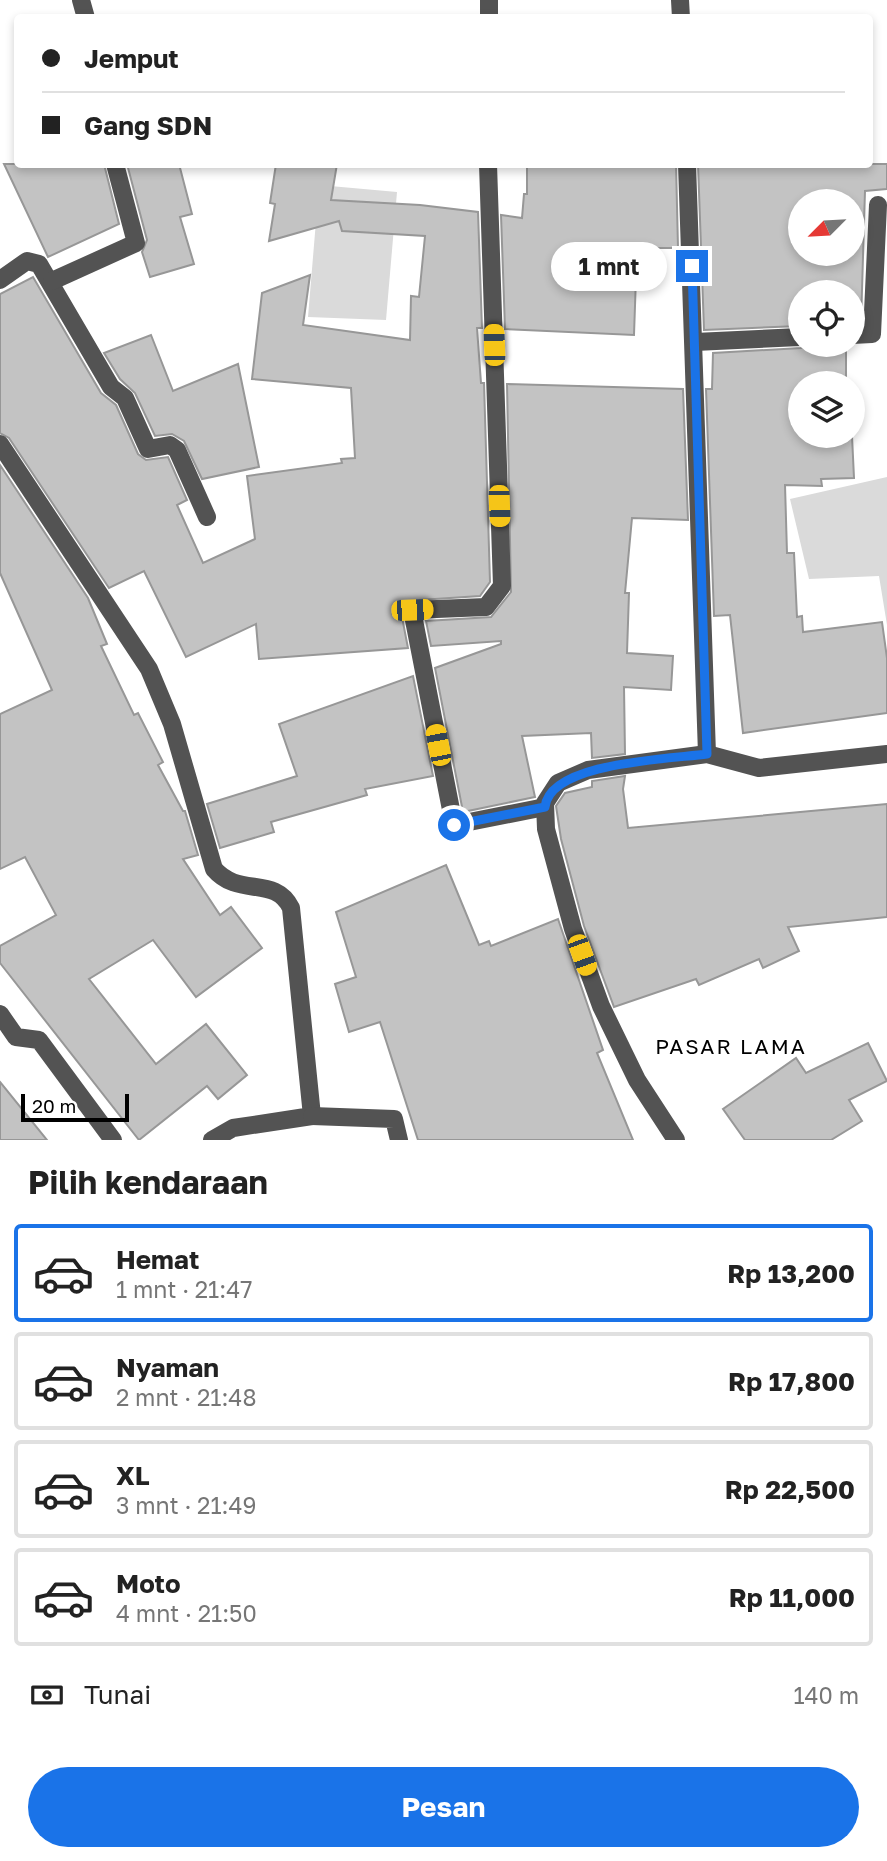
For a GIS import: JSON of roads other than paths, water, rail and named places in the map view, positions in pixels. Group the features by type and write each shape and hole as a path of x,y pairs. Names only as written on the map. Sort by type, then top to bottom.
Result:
{"street":[{"path":"52,281 136,243 116,168"},
{"path":"488,168 502,586 485,607 412,610 454,825 545,807"},
{"path":"687,168 707,754"},
{"path":"865,334 872,334 878,205"},
{"path":"0,280 32,260 39,264 52,281 110,387 125,398 148,449 170,445 177,450 207,517"},
{"path":"695,342 788,338"},
{"path":"0,443 149,669 172,724 214,869 223,879 237,886 277,890 286,897 291,908 312,1116"},
{"path":"676,1140 637,1080 601,1006 573,929 546,829 545,807 558,783 587,770 707,754 759,768 887,754"},
{"path":"0,1014 16,1037 39,1040 113,1140"},
{"path":"212,1140 233,1128 312,1116 394,1119 399,1140"}],"district":[{"name":"PASAR LAMA","path":"731,1047"}]}
